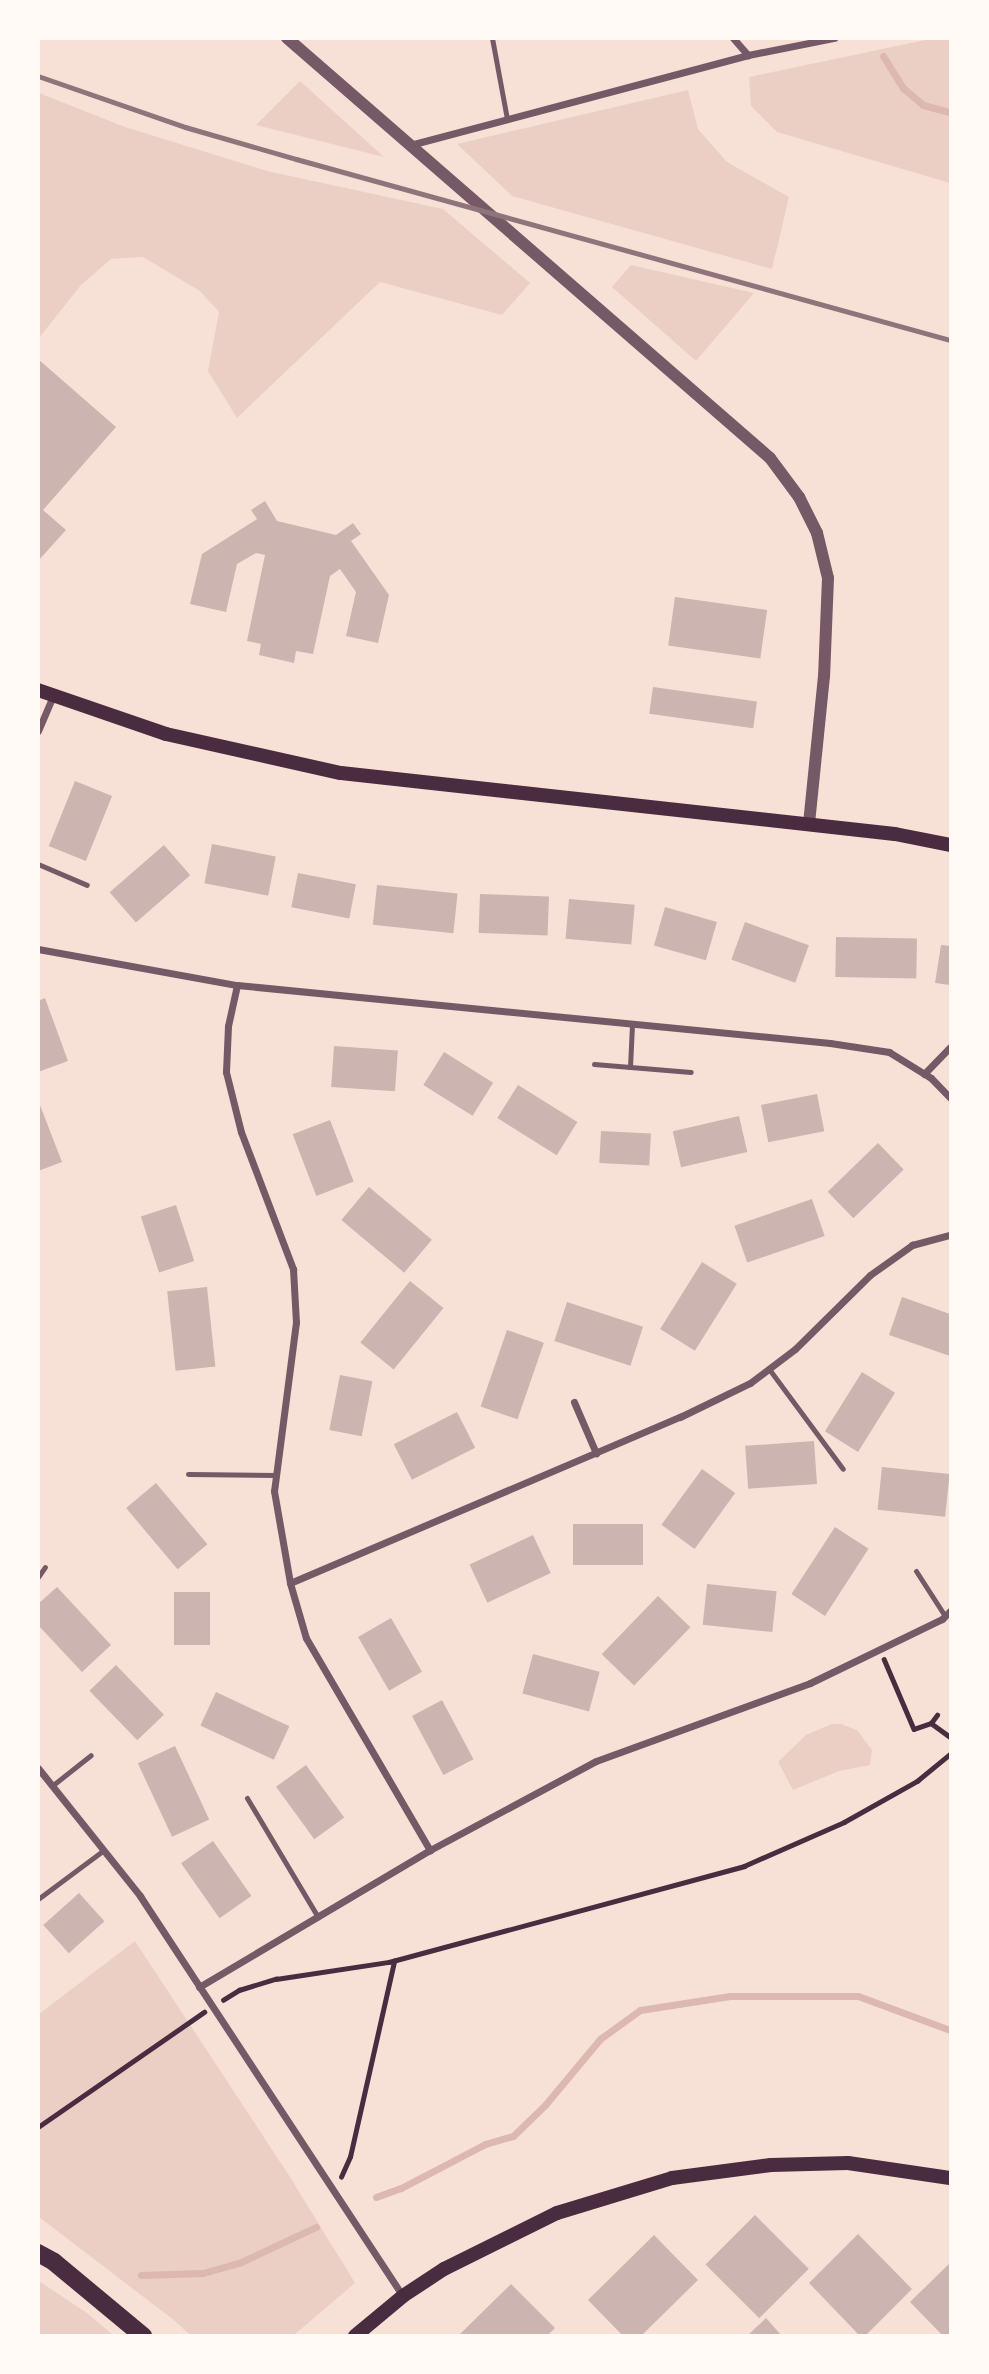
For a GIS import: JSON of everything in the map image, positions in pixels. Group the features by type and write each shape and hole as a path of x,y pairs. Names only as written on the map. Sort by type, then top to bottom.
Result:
{"main road":[{"path":"38,690 166,734 341,773 895,834 950,845"},
{"path":"355,2336 403,2296 444,2269 557,2213 672,2178 771,2165 848,2163 950,2178"},
{"path":"38,2253 144,2336"}],"street":[{"path":"287,38 770,458 799,497 817,533 828,578 824,676 809,824"},
{"path":"733,38 748,55"},
{"path":"409,145 748,55 834,38"},
{"path":"38,731 54,696"},
{"path":"38,949 237,985 830,1042 889,1052 924,1074 950,1098"},
{"path":"237,985 228,1026 226,1072 241,1132 293,1269 296,1322 274,1491 290,1583 306,1638 430,1850"},
{"path":"924,1074 950,1047"},
{"path":"290,1583 596,1453 738,1389 795,1349 870,1275 912,1245 950,1235"},
{"path":"574,1402 596,1453"},
{"path":"199,1987 430,1850 596,1761 810,1683 948,1614"},
{"path":"38,1768 140,1895 403,2296"}],"lane":[{"path":"492,38 507,119"},
{"path":"38,864 87,885"},
{"path":"630,1067 632,1025"},
{"path":"594,1064 691,1072"},
{"path":"769,1369 843,1469"},
{"path":"188,1474 276,1475"},
{"path":"38,1577 46,1567"},
{"path":"916,1572 948,1614"},
{"path":"52,1786 91,1755"},
{"path":"247,1798 318,1917"},
{"path":"38,1899 104,1850"}],"path":[{"path":"880,1649 914,1729 931,1723 937,1715"},
{"path":"931,1723 950,1737"},
{"path":"38,2127 239,1990 275,1979 394,1961 744,1866 844,1822 917,1781 950,1754"},
{"path":"335,2190 350,2157 394,1961"}],"shaded area":[{"path":"930,39 950,39 950,183 777,132 751,106 749,77"},
{"path":"300,81 384,157 256,125"},
{"path":"688,90 698,129 727,162 789,197 772,269 512,196 457,144"},
{"path":"39,93 125,127 267,171 443,209 530,283 502,315 380,282 237,418 208,371 219,312 200,291 143,257 111,259 81,285 39,338"},
{"path":"631,265 754,293 696,361 612,287"},
{"path":"832,1724 841,1724 857,1730 872,1750 870,1765 839,1771 793,1790 778,1762 806,1735"},
{"path":"135,1941 290,2177 355,2283 294,2335 190,2335 39,2217 39,2014"},
{"path":"39,2281 87,2313 113,2335 39,2335"}],"building":[{"path":"38,359 116,427 43,510 66,530 38,561"},
{"path":"265,501 277,521 336,535 353,523 361,534 351,541 389,595 378,643 346,636 356,592 340,569 330,576 313,654 296,651 294,663 259,655 261,644 247,641 265,555 256,553 237,564 226,612 190,604 202,554 257,519 251,510"},
{"path":"675,597 767,610 760,658 668,646"},
{"path":"653,687 757,702 753,728 649,714"},
{"path":"75,781 112,796 86,861 49,846"},
{"path":"212,844 276,856 268,896 204,883"},
{"path":"164,845 190,875 136,922 110,892"},
{"path":"298,873 356,884 349,919 291,907"},
{"path":"377,885 458,893 453,933 373,925"},
{"path":"480,894 549,896 548,935 479,933"},
{"path":"569,899 635,905 631,945 566,939"},
{"path":"665,907 717,922 706,960 654,945"},
{"path":"745,922 809,945 795,983 731,960"},
{"path":"836,937 917,938 916,978 835,977"},
{"path":"941,945 950,946 950,985 935,983"},
{"path":"45,998 68,1061 38,1072 38,1001"},
{"path":"334,1046 398,1050 395,1091 331,1087"},
{"path":"444,1052 493,1083 473,1116 423,1085"},
{"path":"518,1085 577,1122 557,1155 497,1118"},
{"path":"817,1094 824,1131 768,1142 761,1105"},
{"path":"38,1100 62,1162 38,1171"},
{"path":"739,1116 747,1152 681,1167 673,1131"},
{"path":"330,1120 354,1182 316,1196 293,1134"},
{"path":"601,1131 651,1134 649,1166 599,1163"},
{"path":"878,1143 904,1170 853,1218 828,1192"},
{"path":"369,1187 432,1240 404,1273 341,1220"},
{"path":"812,1199 825,1236 747,1263 734,1226"},
{"path":"176,1205 194,1261 159,1273 141,1216"},
{"path":"702,1262 737,1284 695,1351 660,1329"},
{"path":"410,1281 443,1308 394,1369 360,1342"},
{"path":"207,1287 215,1367 176,1371 167,1291"},
{"path":"902,1297 950,1314 950,1356 889,1335"},
{"path":"567,1302 643,1327 630,1366 554,1341"},
{"path":"507,1330 544,1343 518,1419 481,1407"},
{"path":"862,1372 895,1393 858,1452 825,1431"},
{"path":"340,1375 372,1381 362,1436 329,1430"},
{"path":"457,1412 475,1448 412,1480 394,1444"},
{"path":"814,1441 817,1484 748,1489 745,1446"},
{"path":"882,1467 950,1474 945,1517 878,1510"},
{"path":"702,1469 735,1493 695,1549 661,1525"},
{"path":"156,1483 207,1544 178,1569 126,1508"},
{"path":"573,1524 643,1524 643,1565 573,1565"},
{"path":"835,1527 869,1549 825,1616 791,1594"},
{"path":"533,1535 551,1573 487,1603 470,1565"},
{"path":"707,1584 777,1591 772,1632 703,1625"},
{"path":"57,1587 111,1645 82,1672 38,1625 38,1604"},
{"path":"174,1592 210,1592 210,1645 174,1645"},
{"path":"658,1596 690,1627 634,1686 602,1654"},
{"path":"391,1618 422,1672 389,1691 358,1637"},
{"path":"533,1654 600,1672 589,1711 522,1694"},
{"path":"116,1665 164,1715 137,1740 89,1691"},
{"path":"216,1692 289,1726 274,1760 200,1726"},
{"path":"442,1700 473,1759 443,1775 412,1716"},
{"path":"175,1746 209,1819 172,1837 138,1763"},
{"path":"306,1765 344,1818 314,1839 276,1787"},
{"path":"213,1841 251,1896 219,1918 181,1863"},
{"path":"79,1893 104,1921 69,1953 43,1925"},
{"path":"755,2215 809,2269 759,2318 706,2264"},
{"path":"858,2234 912,2289 865,2336 860,2336 809,2283"},
{"path":"654,2235 698,2280 641,2336 623,2336 588,2300"},
{"path":"950,2263 950,2336 943,2336 910,2302"},
{"path":"511,2284 555,2328 547,2336 458,2336"},
{"path":"766,2318 782,2336 747,2336"}],"waterway":[{"path":"883,56 903,88 923,105 950,112"},
{"path":"376,2197 401,2188 485,2144 513,2136 545,2105 600,2039 640,2010 730,1996 858,1996 950,2030"},
{"path":"141,2275 203,2273 239,2263 316,2227"}],"railway":[{"path":"38,76 185,127 950,340"}]}
